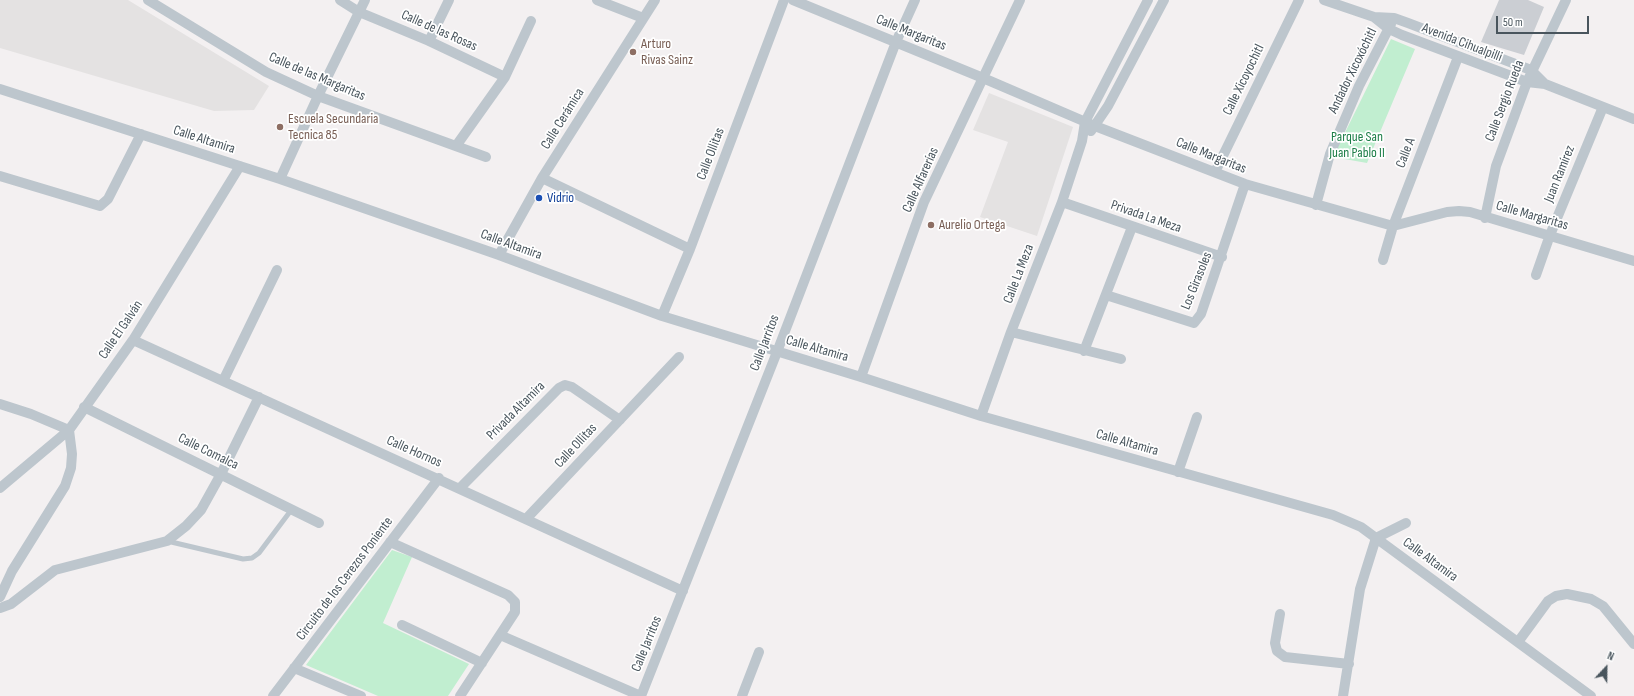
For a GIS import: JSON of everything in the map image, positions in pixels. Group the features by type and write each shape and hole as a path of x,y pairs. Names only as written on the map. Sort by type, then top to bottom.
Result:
{"street":[{"name":"Calle de las Margaritas","path":"148,0 266,72 318,96 486,157"},
{"name":"Calle de las Rosas","path":"340,0 359,12 429,41 505,77"},
{"path":"280,179 318,96 365,0"},
{"path":"429,41 449,0"},
{"path":"597,0 643,18"},
{"name":"Calle Cerámica","path":"498,255 542,178 655,0"},
{"name":"Calle Ollitas","path":"662,316 690,249 784,0"},
{"name":"Calle Margaritas","path":"792,0 983,78 1095,126 1245,184 1393,226 1459,210 1550,235 1634,261"},
{"name":"Calle Jarritos","path":"641,696 777,352 896,42 915,0"},
{"name":"Calle Alfarerías","path":"861,377 924,202 1020,0"},
{"name":"Calle La Meza","path":"981,416 1011,332 1062,202 1082,141 1086,122 1148,0"},
{"name":"Calle La Meza","path":"1082,141 1095,126 1108,106 1164,0"},
{"name":"Calle Xicoyochitl","path":"1215,172 1299,0"},
{"name":"Avenida Cihualpilli","path":"1324,0 1374,17 1394,18 1532,70 1545,84"},
{"name":"Calle Sergio Rueda","path":"1485,218 1496,166 1527,82 1566,0"},
{"name":"Avenida Cihualpilli","path":"1374,17 1389,29 1458,57 1527,82 1545,84 1632,118"},
{"name":"Andador Xicoxóchitl","path":"1316,204 1330,154 1359,86 1394,18"},
{"path":"456,146 505,77 531,21"},
{"name":"Calle A","path":"1383,260 1393,226 1458,57"},
{"name":"Calle Altamira","path":"0,89 280,179 498,255 662,316 861,377 981,416 1333,515 1361,527 1591,696"},
{"name":"Juan Ramírez","path":"1536,275 1550,235 1603,107"},
{"path":"1632,118 1634,108"},
{"path":"0,176 100,206 108,199 141,134"},
{"name":"Calle El Galván","path":"0,488 69,430 133,340 240,166"},
{"path":"542,178 690,249"},
{"name":"Los Girasoles","path":"1106,295 1194,323 1201,314 1222,257 1245,184"},
{"name":"Privada La Meza","path":"1062,202 1222,257"},
{"path":"1084,351 1132,227"},
{"path":"223,381 277,270"},
{"path":"1011,332 1121,359"},
{"name":"Calle Hornos","path":"133,340 439,478 683,591"},
{"name":"Calle Ollitas","path":"526,519 679,356"},
{"name":"Privada Altamira","path":"460,488 559,388 565,385 572,388 620,420"},
{"path":"0,608 11,604 55,570 167,540 186,526 201,510 221,474 259,397"},
{"path":"0,404 31,414 69,430 72,454 71,468 65,486 12,571 0,597"},
{"name":"Calle Comalca","path":"84,407 319,523"},
{"path":"1178,472 1197,417"},
{"name":"Circuito de los Cerezos Poniente","path":"273,696 439,478"},
{"path":"1343,696 1360,589 1376,538 1406,524"},
{"path":"390,542 508,595 515,602 515,612 460,696"},
{"path":"1518,642 1548,601 1556,596 1567,594 1591,599 1603,606 1634,644"},
{"path":"1280,614 1276,643 1277,651 1285,657 1349,664"},
{"path":"402,625 482,663"},
{"path":"500,635 641,696"},
{"path":"742,696 759,652"},
{"path":"294,668 361,696"}],"lane":[{"path":"167,540 243,559 252,558 259,553 292,509"}],"shaded area":[{"path":"0,0 128,0 269,86 254,110 214,111 0,48"},
{"path":"989,93 1073,127 1037,236 980,217 1008,142 973,130"}],"green space":[{"name":"Parque San Juan Pablo II","path":"1391,39 1415,49 1367,163 1333,157"},
{"path":"392,550 412,557 383,623 469,664 448,696 378,696 306,665"}],"building":[{"path":"1499,0 1528,0 1544,7 1524,55 1481,42"}],"place":[{"name":"Arturo Rivas Sainz","path":"633,52"},
{"name":"Escuela Secundaria Tecnica 85","path":"280,127"},
{"name":"Vidrio","path":"539,198"},
{"name":"Aurelio Ortega","path":"931,225"}]}
